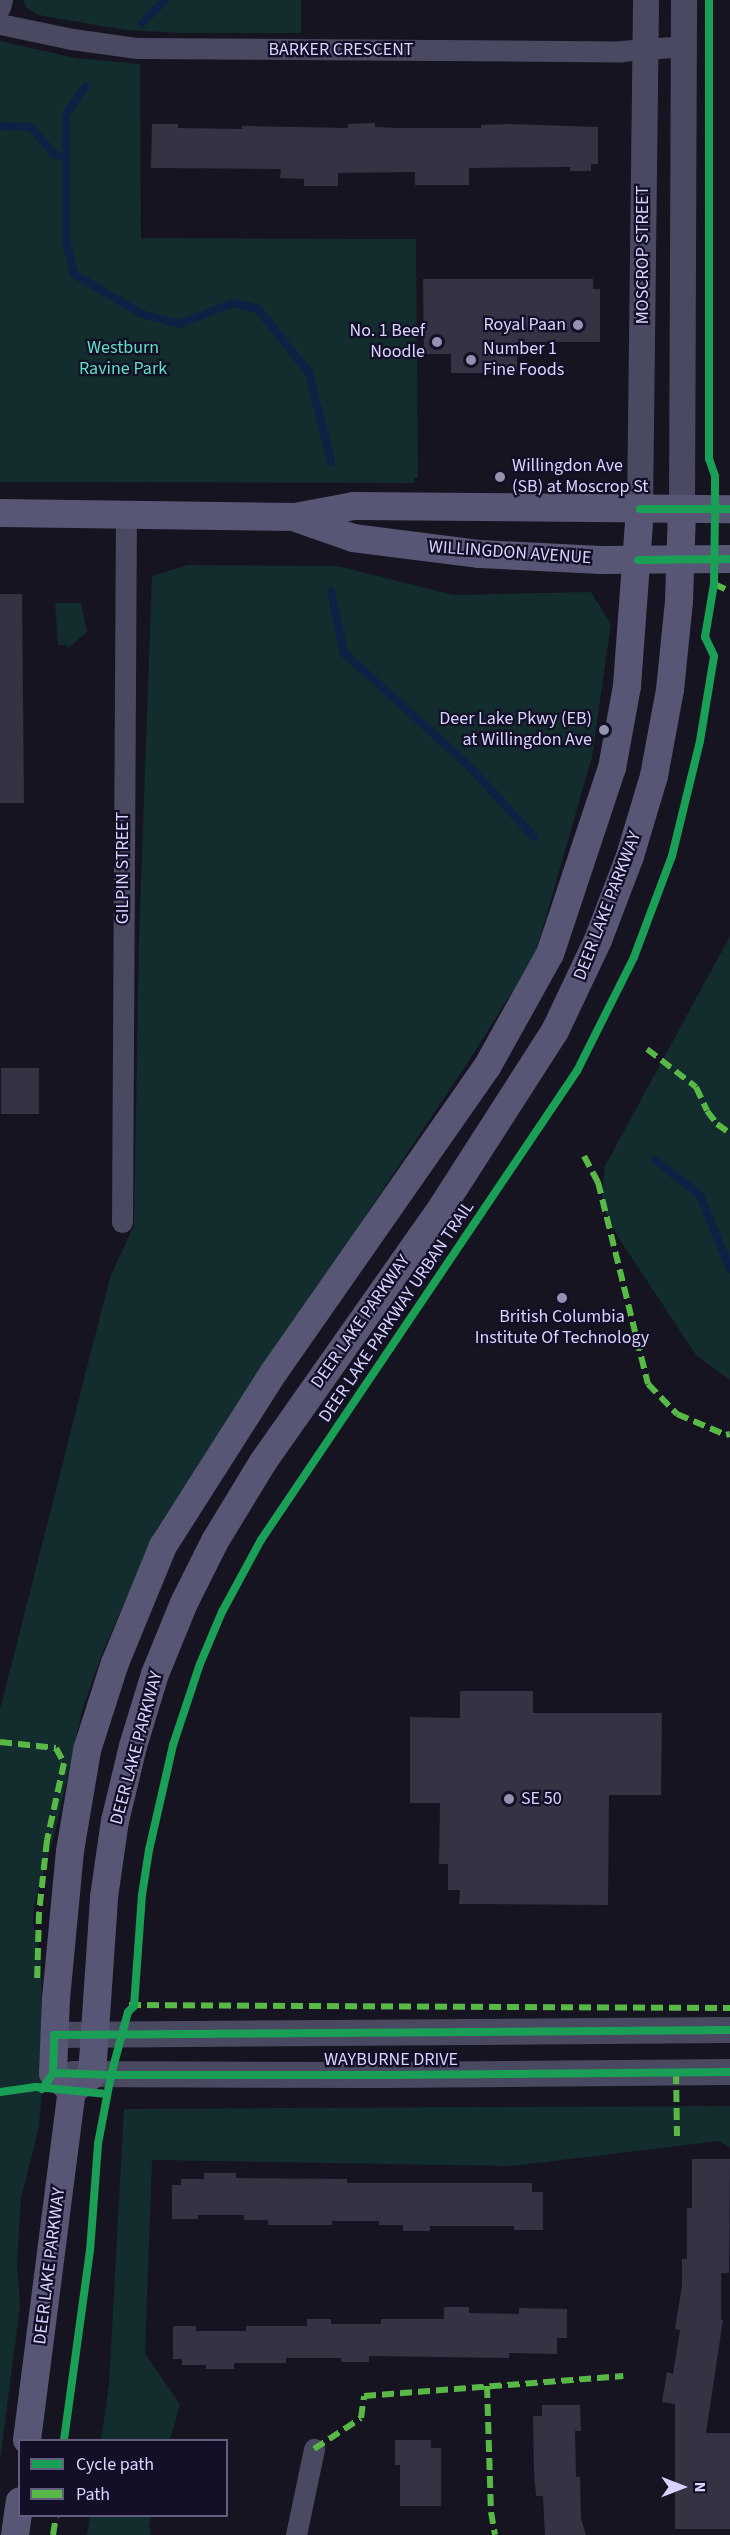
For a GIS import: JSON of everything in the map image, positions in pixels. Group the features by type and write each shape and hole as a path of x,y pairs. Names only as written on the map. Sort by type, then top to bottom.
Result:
{"main road":[{"name":"WILLINGDON AVENUE","path":"0,513 295,517 354,506 730,509"},
{"name":"DEER LAKE PARKWAY","path":"72,2080 54,2035 72,1839 87,1750 116,1663 163,1546 274,1372 487,1067 550,954 612,768 627,686 640,509"},
{"name":"DEER LAKE PARKWAY","path":"27,2439 72,2080 94,2035 104,1897 116,1821 133,1746 155,1674 184,1603 215,1541 263,1462 442,1207 555,1031 593,950 630,856 654,776 670,690 682,509"},
{"name":"WILLINGDON AVENUE","path":"295,517 353,538 480,554 638,560 730,559"},
{"path":"15,2535 18,2515"}],"street":[{"path":"0,7 2,0"},
{"name":"MOSCROP STREET","path":"640,509 646,0"},
{"path":"682,509 684,0"},
{"name":"BARKER CRESCENT","path":"0,24 72,39 137,48 461,51 684,46"},
{"name":"GILPIN STREET","path":"122,1222 126,513"},
{"name":"WAYBURNE DRIVE","path":"54,2035 730,2031"},
{"name":"WAYBURNE DRIVE","path":"72,2080 730,2072"},
{"path":"296,2535 314,2449"}],"green space":[{"path":"23,0 301,0 301,33 178,33 126,30 38,15 27,8"},
{"name":"Westburn Ravine Park","path":"0,41 75,58 140,64 141,238 416,239 418,478 414,478 414,483 0,482"},
{"path":"188,565 337,566 454,595 591,592 611,624 592,757 535,955 474,1053 156,1530 104,1649 83,1707 55,1832 34,1906 33,1922 41,1959 42,2089 39,2126 21,2199 17,2261 20,2306 0,2460 0,1710 110,1277 134,1226 139,939 152,576"},
{"path":"55,603 81,603 87,632 68,648 67,645 58,645"},
{"path":"730,936 730,1380 696,1355 618,1237 601,1204 605,1166"},
{"path":"730,2106 730,2148 720,2141 511,2166 152,2160 145,2354 180,2404 170,2439 101,2439 109,2384 124,2109"},
{"path":"90,2517 151,2517 149,2526 151,2535 87,2535"}],"building":[{"path":"375,123 375,127 398,128 481,128 481,125 510,124 598,127 598,164 591,164 591,171 570,171 570,167 469,168 469,185 415,185 415,172 338,173 338,186 304,186 304,179 280,178 281,169 151,168 152,124 178,124 178,128 242,129 242,126 348,128 348,124"},
{"path":"423,279 593,279 593,289 600,289 600,342 517,342 517,373 451,373 451,354 424,354"},
{"path":"0,594 22,594 24,803 0,803"},
{"path":"1,1068 39,1068 39,1114 1,1114"},
{"name":"SE 50","path":"460,1691 533,1691 533,1713 662,1713 661,1795 609,1795 608,1905 459,1904 460,1890 448,1890 448,1864 439,1864 440,1803 410,1803 410,1717 460,1718"},
{"path":"692,2159 730,2159 729,2273 721,2273 721,2320 723,2320 706,2433 730,2433 730,2529 675,2529 675,2404 662,2402 667,2372 673,2374 680,2330 675,2329 682,2286 682,2259 687,2259 687,2208 692,2208"},
{"path":"204,2173 236,2173 236,2178 347,2179 347,2183 532,2183 532,2192 543,2192 543,2230 514,2230 514,2226 430,2226 430,2231 403,2231 403,2225 379,2225 379,2221 332,2221 332,2225 268,2225 268,2220 244,2220 244,2215 198,2215 198,2219 172,2219 172,2185 181,2185 181,2179 204,2179"},
{"path":"444,2307 469,2307 469,2313 519,2314 519,2308 567,2309 567,2338 557,2338 557,2354 509,2353 509,2358 369,2356 369,2362 341,2362 341,2358 286,2358 286,2363 234,2363 234,2369 206,2369 206,2365 182,2365 182,2359 173,2359 173,2326 196,2326 196,2331 246,2331 246,2326 307,2326 307,2319 331,2319 331,2324 381,2324 381,2319 444,2319"},
{"path":"542,2405 580,2405 581,2431 575,2431 576,2477 580,2477 581,2519 586,2535 545,2535 543,2496 536,2496 534,2472 533,2416 542,2416"},
{"path":"395,2440 431,2440 431,2448 441,2448 441,2506 400,2506 400,2465 395,2465"}],"waterway":[{"path":"142,23 165,0"},
{"path":"85,87 66,114 66,241 74,274 142,314 179,324 233,303 258,309 309,373 331,462"},
{"path":"0,126 31,127 54,154 66,158"},
{"path":"331,592 344,653 469,766 534,837"},
{"path":"655,1160 700,1195 730,1269"}],"marked path":[{"path":"714,584 730,591"},
{"path":"647,1049 696,1087 707,1111 717,1124 730,1133"},
{"path":"584,1156 598,1182 648,1384 677,1414 726,1435 730,1434"},
{"path":"0,1742 56,1748 64,1763 47,1840 39,1912 37,1982"},
{"path":"129,2005 730,2008"},
{"path":"676,2072 677,2136"},
{"path":"314,2449 361,2418 364,2396 623,2376"},
{"path":"487,2386 491,2512 495,2535"},
{"path":"53,2535 56,2517"}],"cycle path":[{"name":"DEER LAKE PARKWAY URBAN TRAIL","path":"64,2439 90,2251 98,2144 111,2075 128,2012 134,2006 142,1895 149,1850 173,1745 200,1664 222,1612 261,1540 577,1071 634,957 672,856 700,741 714,656 705,637 714,584 715,509 715,476 709,459 709,0"},
{"path":"640,509 730,509"},
{"path":"638,560 730,559"},
{"path":"42,2089 53,2073 54,2035 730,2030"},
{"path":"53,2073 384,2075 730,2072"},
{"path":"0,2092 36,2087 107,2094"}],"place":[{"name":"Royal Paan","path":"578,325"},
{"name":"No. 1 Beef Noodle","path":"437,342"},
{"name":"Number 1 Fine Foods","path":"471,360"},
{"name":"Willingdon Ave (SB) at Moscrop St","path":"500,477"},
{"name":"Deer Lake Pkwy (EB) at Willingdon Ave","path":"604,730"},
{"name":"British Columbia Institute Of Technology","path":"562,1298"},
{"name":"SE 50","path":"509,1799"}]}
